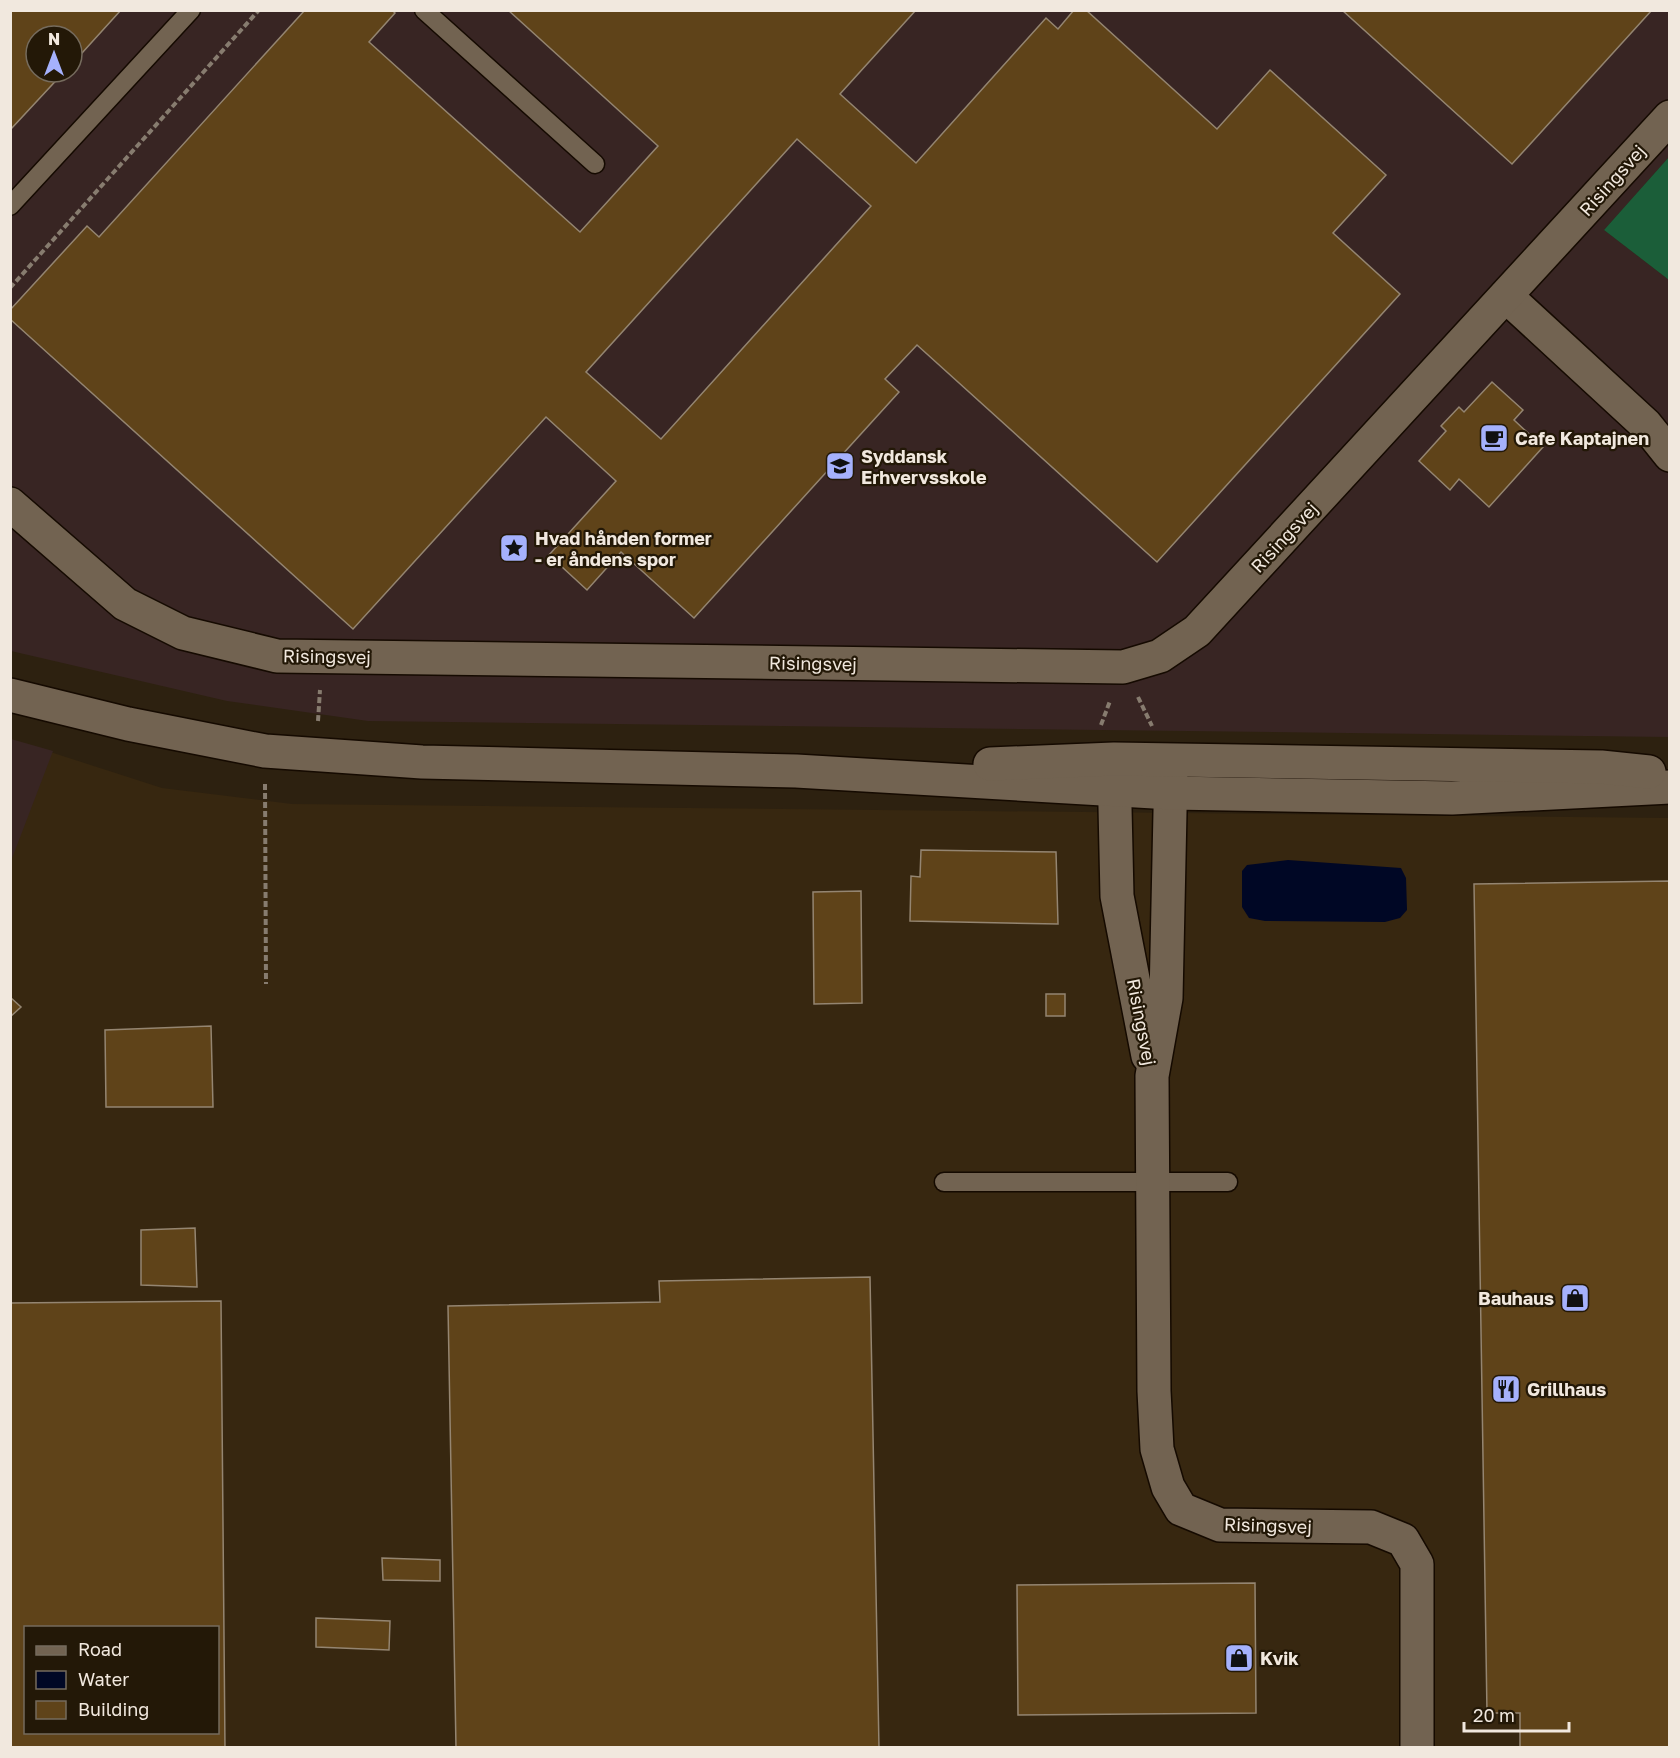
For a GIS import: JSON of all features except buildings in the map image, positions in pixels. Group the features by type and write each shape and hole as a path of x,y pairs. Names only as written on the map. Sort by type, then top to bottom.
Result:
{"street":[{"name":"Risingsvej","path":"10,504 125,604 183,633 277,656 1123,667 1160,656 1197,631 1670,117"},
{"path":"1506,296 1646,425 1670,454"},
{"path":"10,695 128,724 265,751 422,762 796,771 1114,775 1171,793 1452,798 1670,787"},
{"name":"Risingsvej","path":"1164,748 1171,793 1166,998 1152,1076 1154,1391 1157,1449 1168,1487 1181,1509 1220,1525 1371,1527 1403,1540 1417,1564 1417,1748"},
{"path":"1114,775 1164,748 1602,767 1670,774"},
{"name":"Risingsvej","path":"1114,775 1117,896 1152,1076"}],"lane":[{"path":"10,206 191,10"},
{"path":"424,10 595,164"},
{"path":"944,1182 1228,1182"}],"path":[{"path":"10,288 259,10"},
{"path":"1123,667 1164,748"},
{"path":"265,751 266,984"}],"shaded area":[{"name":"Syddansk Erhvervsskole","path":"13,10 1669,11 1669,157 1604,230 1669,280 1669,737 368,721 227,701 11,651 10,13"},
{"path":"10,739 162,788 292,804 1669,818 1669,1747 11,1747"},
{"path":"10,739 53,751 11,861"}],"green space":[{"path":"1669,157 1669,280 1604,230"}],"water":[{"path":"1288,860 1401,868 1406,878 1407,910 1400,918 1385,922 1265,921 1249,918 1242,907 1242,871 1247,865"}],"place":[{"name":"Cafe Kaptajnen","path":"1494,438"},
{"name":"Syddansk Erhvervsskole","path":"840,466"},
{"name":"Hvad hånden former - er åndens spor","path":"514,548"},
{"name":"Bauhaus","path":"1575,1298"},
{"name":"Grillhaus","path":"1506,1389"},
{"name":"Kvik","path":"1239,1658"}]}
